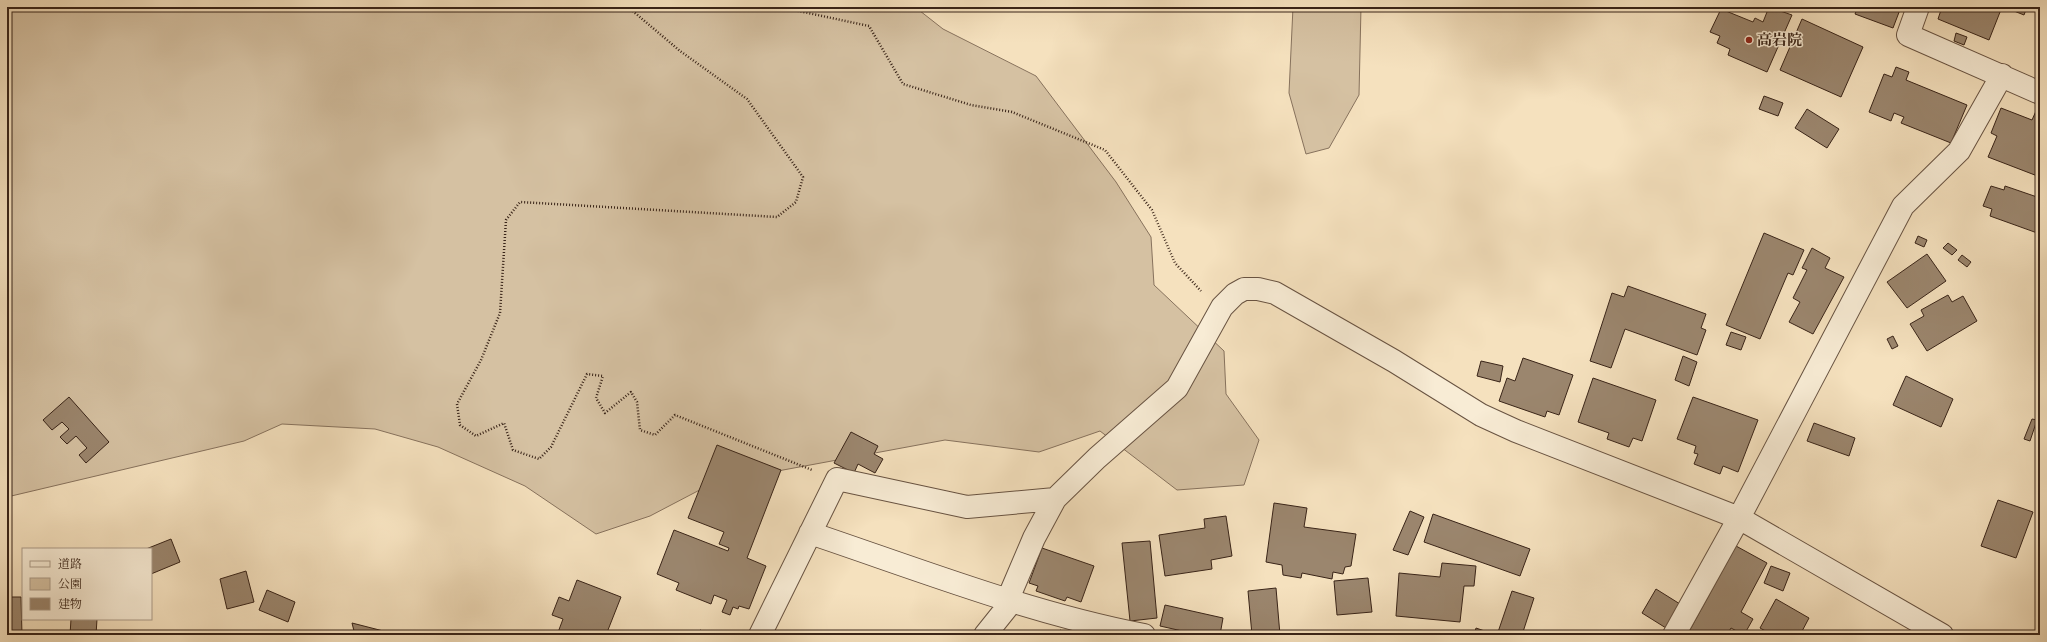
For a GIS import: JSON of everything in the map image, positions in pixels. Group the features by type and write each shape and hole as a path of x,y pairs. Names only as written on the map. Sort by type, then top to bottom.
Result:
{"street":[{"path":"1918,7 1908,35 2040,93"},
{"path":"1674,635 1739,518 1903,206 1959,151 2002,75"},
{"path":"985,635 1010,600 1034,538 1055,498 1077,480 1097,458 1177,388 1222,307 1235,294 1244,290 1258,289 1275,293 1394,361 1481,415 1516,431 1739,518 1942,635"},
{"path":"760,635 837,479 967,507 1055,498"},
{"path":"810,533 1010,600 1091,625 1144,635"}],"path":[{"path":"628,7 680,51 747,99 803,177 796,202 777,217 520,202 506,220 500,314 481,360 457,404 460,425 476,436 504,423 513,450 538,459 551,447 587,374 603,376 596,398 605,413 631,392 637,402 640,430 654,435 675,415 837,479"},
{"path":"711,7 734,10 780,7 869,26 903,84 971,106 1012,112 1105,150 1152,210 1175,263 1202,292 1222,307"}],"green space":[{"path":"7,7 915,7 943,29 1036,76 1116,182 1151,237 1154,285 1224,351 1226,394 1259,440 1244,485 1177,490 1100,431 1039,452 945,440 713,483 650,516 596,534 525,486 438,447 375,429 282,424 244,441 7,497"},
{"path":"1293,7 1361,7 1359,95 1329,148 1306,154 1289,93"}],"building":[{"path":"1769,7 1792,15 1767,72 1728,55 1730,49 1717,43 1720,36 1710,32 1721,9 1753,22 1755,18 1763,22"},
{"path":"1858,7 1901,7 1893,28 1855,14"},
{"path":"1942,7 2002,7 1989,40 1938,19"},
{"path":"2004,7 2027,7 2024,15"},
{"path":"1802,19 1863,47 1841,97 1780,70"},
{"path":"1956,33 1967,37 1964,45 1954,41"},
{"path":"1896,67 1909,72 1906,80 1967,105 1951,143 1901,123 1904,117 1894,113 1891,121 1869,112 1884,74 1892,77"},
{"path":"1764,96 1783,103 1778,116 1759,109"},
{"path":"2001,108 2032,120 2036,111 2040,113 2040,177 1988,157 1997,136 1991,133"},
{"path":"1807,109 1839,129 1827,148 1795,128"},
{"path":"1991,186 2004,190 2005,186 2040,198 2038,209 2040,209 2040,234 1990,216 1992,209 1983,206"},
{"path":"1764,233 1804,250 1793,275 1788,273 1760,339 1726,325"},
{"path":"1918,236 1927,240 1924,247 1915,243"},
{"path":"1948,243 1957,250 1952,255 1943,248"},
{"path":"1812,248 1830,258 1825,268 1844,277 1813,334 1789,322 1800,302 1793,298 1807,270 1802,268"},
{"path":"1927,254 1946,281 1907,308 1887,282"},
{"path":"1962,255 1971,262 1967,267 1958,260"},
{"path":"1628,286 1706,314 1701,328 1706,330 1697,355 1625,329 1611,368 1590,361 1612,293 1624,297"},
{"path":"1948,295 1952,302 1963,296 1977,321 1927,351 1910,324 1924,316 1921,310"},
{"path":"1731,332 1746,337 1741,350 1726,345"},
{"path":"1893,336 1898,346 1892,349 1887,339"},
{"path":"1683,356 1697,362 1689,386 1675,380"},
{"path":"1523,358 1573,375 1559,415 1547,411 1545,417 1499,401 1507,378 1515,381"},
{"path":"1481,361 1503,366 1500,382 1477,376"},
{"path":"1906,376 1953,399 1941,427 1893,405"},
{"path":"1593,378 1656,400 1642,441 1633,438 1629,447 1607,439 1609,433 1578,422"},
{"path":"69,397 109,442 86,463 79,455 87,448 76,436 67,444 60,437 69,429 62,422 52,430 43,420"},
{"path":"1693,397 1758,420 1738,472 1723,466 1720,474 1694,464 1698,454 1694,453 1696,446 1677,439"},
{"path":"2032,419 2037,420 2030,441 2024,439"},
{"path":"1814,423 1855,438 1849,456 1807,441"},
{"path":"851,432 878,446 874,454 883,459 875,473 858,464 854,473 834,463"},
{"path":"717,445 781,470 747,558 766,566 749,609 739,606 738,609 733,607 730,615 722,612 727,600 714,595 711,604 676,590 679,583 657,574 674,530 728,551 729,548 719,544 724,532 688,518"},
{"path":"1998,500 2033,512 2016,558 1981,546"},
{"path":"1274,503 1307,508 1304,527 1356,534 1351,566 1345,567 1343,574 1333,572 1332,579 1302,573 1301,578 1283,575 1282,565 1266,562"},
{"path":"1410,511 1424,517 1408,555 1393,550"},
{"path":"1433,514 1530,549 1520,576 1424,542"},
{"path":"1226,516 1232,556 1211,560 1212,569 1165,576 1159,535 1205,528 1204,519"},
{"path":"171,539 180,562 152,574 152,548 148,548"},
{"path":"1150,541 1157,618 1130,621 1122,543"},
{"path":"1736,546 1767,563 1741,612 1753,619 1744,635 1731,628 1727,635 1687,635"},
{"path":"1042,548 1094,566 1081,602 1067,597 1065,601 1036,591 1038,586 1029,583"},
{"path":"1442,563 1476,566 1474,586 1464,586 1460,622 1396,616 1399,573 1440,577"},
{"path":"1771,566 1790,573 1783,591 1764,583"},
{"path":"246,571 254,602 227,609 220,579"},
{"path":"1368,578 1372,612 1337,615 1334,581"},
{"path":"577,580 621,597 606,635 557,635 563,619 552,615 559,597 569,601"},
{"path":"1276,588 1280,635 1252,635 1248,591"},
{"path":"1656,589 1680,604 1666,628 1642,613"},
{"path":"267,590 295,602 288,622 259,610"},
{"path":"1512,591 1534,598 1522,635 1497,635"},
{"path":"7,597 21,597 22,635 7,635"},
{"path":"1776,599 1809,618 1800,635 1773,635 1760,628"},
{"path":"1165,605 1223,618 1220,635 1200,635 1160,626"},
{"path":"71,620 97,620 96,635 70,635"},
{"path":"352,623 399,635 355,635"},
{"path":"1476,628 1496,635 1474,635"},
{"path":"700,630 715,635 698,635"},
{"path":"1060,630 1075,635 1058,635"}],"place":[{"name":"高岩院","path":"1749,40"}]}
